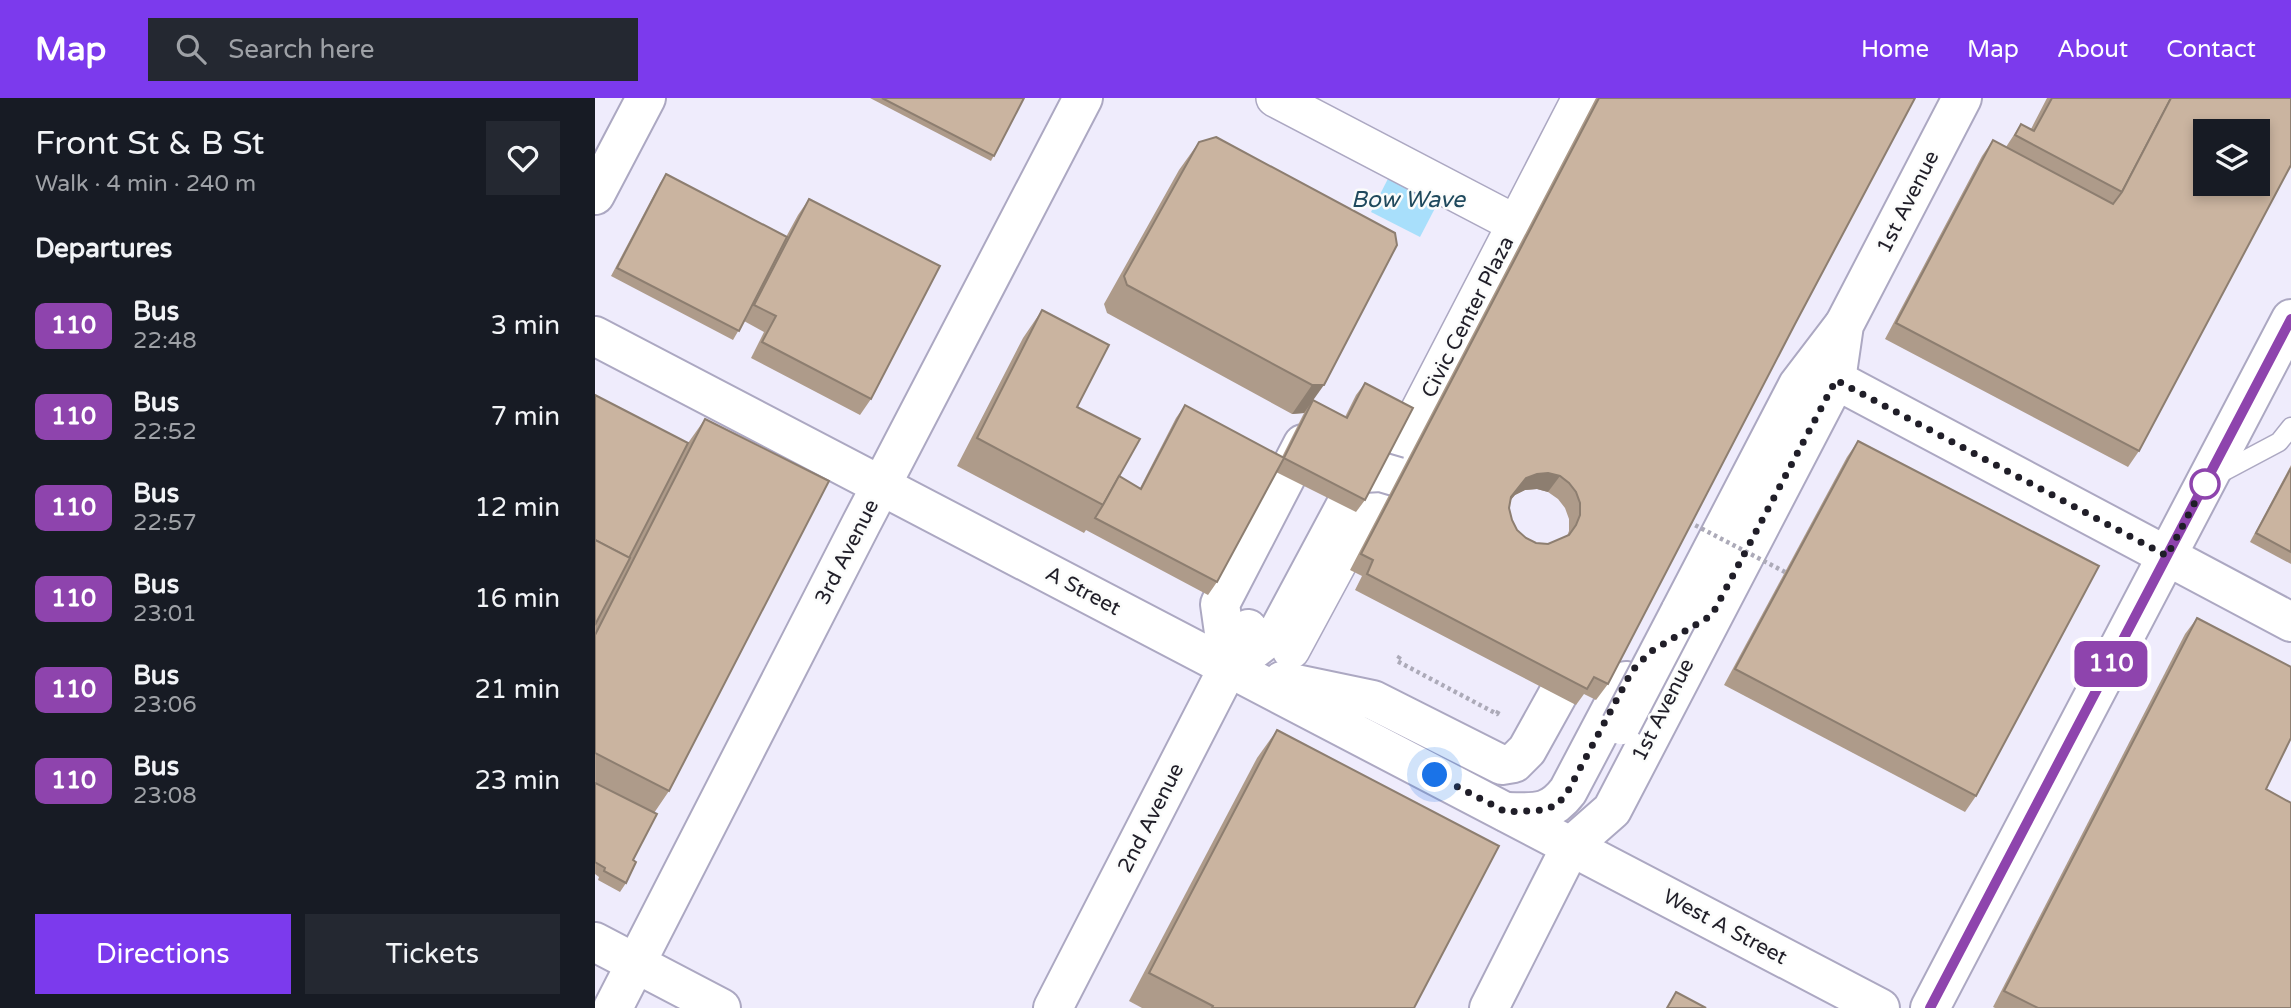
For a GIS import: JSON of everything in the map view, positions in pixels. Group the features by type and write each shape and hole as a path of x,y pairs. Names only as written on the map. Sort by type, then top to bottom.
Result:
{"main road":[{"name":"3rd Avenue","path":"613,1008 1083,98"},
{"name":"1st Avenue","path":"1489,1008 1571,846 1612,810 1836,380 1844,325 1962,98"},
{"path":"595,195 638,104"},
{"path":"1930,1008 2291,319"},
{"path":"1571,846 1586,794 1798,385 1844,325"},
{"name":"A Street","path":"595,336 1571,846"},
{"path":"1836,380 2291,622"},
{"path":"1229,668 1220,604 1303,444"},
{"path":"1229,668 1273,636 1363,473 1381,471 1398,477"},
{"path":"1273,636 1263,620 1318,493"},
{"path":"1506,812 1538,811 1558,804 1568,791 1632,671 1650,652 1712,615"},
{"path":"1229,668 1373,700 1502,765 1514,763 1527,751 1557,695"},
{"name":"2nd Avenue","path":"1053,1008 1229,668"},
{"name":"West A Street","path":"1571,846 1879,1008"},
{"path":"595,942 722,1008"}],"street":[{"name":"Civic Center Plaza","path":"1273,636 1408,434 1516,224 1275,98"},
{"path":"1516,224 1581,98"}],"lane":[{"path":"2206,481 2279,442 2291,427"}],"path":[{"path":"1689,522 1785,572"},
{"path":"1400,656 1398,661 1497,714 1500,708"},
{"path":"1442,698 1447,687"}],"water":[{"name":"Bow Wave","path":"1396,163 1445,189 1420,237 1371,212"}],"building":[{"path":"882,98 1024,98 994,156"},
{"path":"1599,98 1915,98 1608,684 1594,677 1587,689 1367,574 1373,560 1361,554","holes":["1548,473 1560,476 1576,492 1580,515 1569,535 1548,544 1536,543 1517,530 1509,508 1511,497 1526,478"]},
{"path":"2052,98 2171,98 2122,192 2015,135 2021,124 2034,131"},
{"path":"2171,98 2291,98 2291,165 2139,451 1896,323 1993,140 2113,204 2122,192"},
{"path":"1216,137 1395,233 1397,245 1324,385 1312,385 1127,285 1124,276 1199,142"},
{"path":"666,174 787,237 739,331 617,268"},
{"path":"809,199 940,266 871,399 762,342 776,316 754,305"},
{"path":"1042,310 1109,345 1077,407 1140,439 1103,505 977,438"},
{"path":"1365,383 1413,408 1365,500 1284,458 1313,400 1347,418"},
{"path":"595,395 688,443 629,558 595,540"},
{"path":"1185,405 1284,458 1217,582 1095,518 1119,476 1141,489"},
{"path":"705,419 829,481 669,791 595,753 595,635"},
{"path":"1858,441 2099,566 1976,796 1735,669"},
{"path":"2291,468 2291,552 2256,533"},
{"path":"595,540 630,558 595,625"},
{"path":"2197,618 2291,667 2291,738 2266,789 2291,803 2291,1008 2038,1008 2004,991"},
{"path":"1277,730 1499,846 1414,1008 1212,1008 1213,1006 1149,973"},
{"path":"595,783 657,814 633,860 636,862 626,883 604,871 605,868 595,862"},
{"path":"1676,992 1706,1008 1667,1008"}],"bus line":[{"name":"110","path":"1930,1008 2291,319"}],"route":[{"path":"1435,775 1506,812 1545,810 1558,804 1568,791 1632,671 1650,652 1712,615 1836,380 2167,556 2206,481 2205,484"}]}
